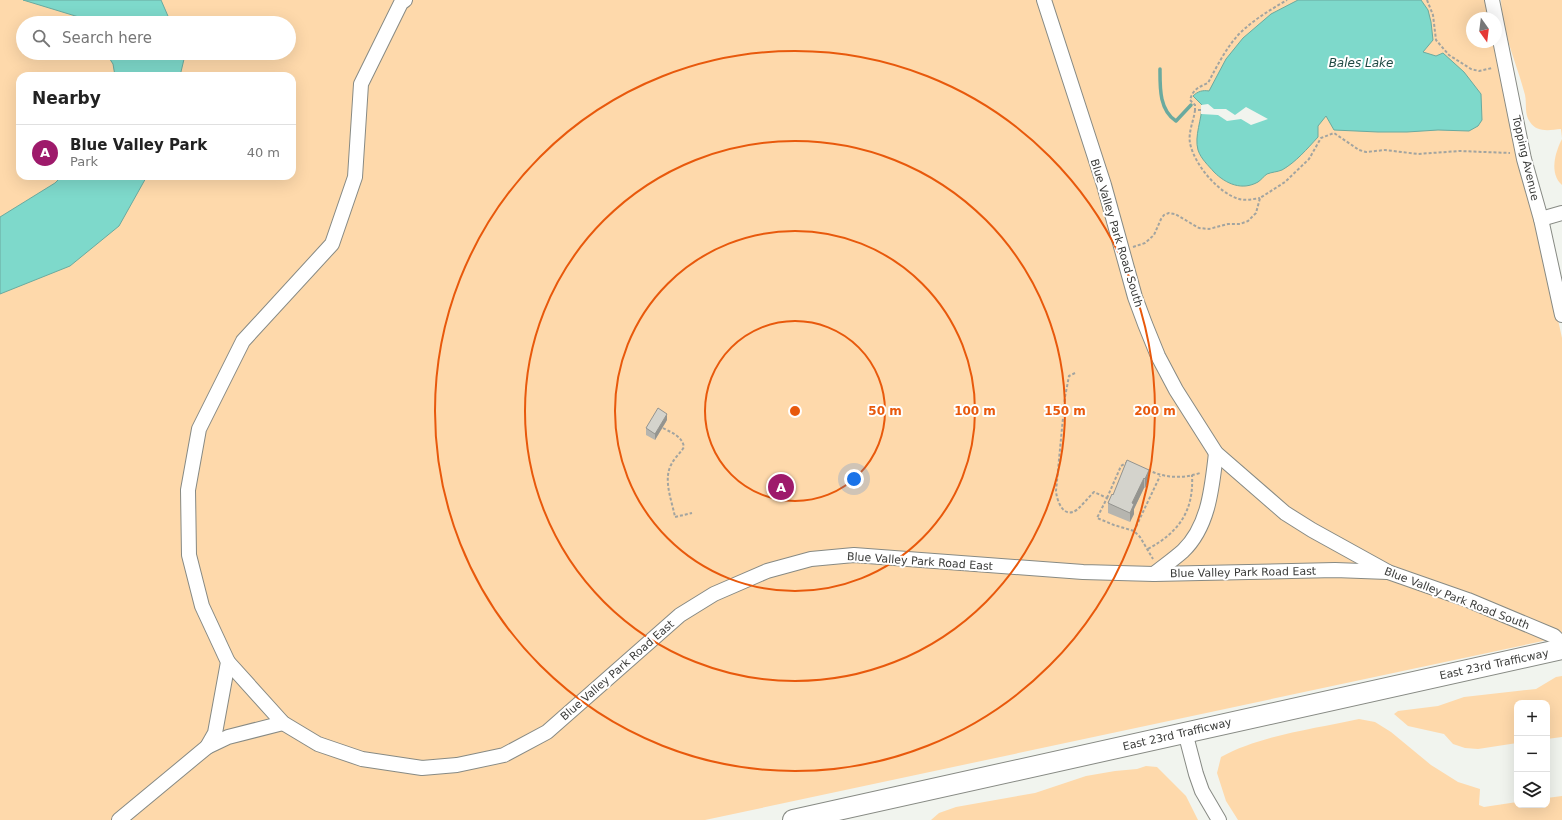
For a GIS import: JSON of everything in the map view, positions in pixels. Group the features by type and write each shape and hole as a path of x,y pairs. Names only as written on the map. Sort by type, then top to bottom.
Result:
{"main road":[{"name":"East 23rd Trafficway","path":"793,820 1562,649"}],"street":[{"name":"Blue Valley Park Road East","path":"405,0 401,3 360,84 356,177 332,244 243,341 200,429 188,490 189,555 202,606 228,662 283,723 318,744 362,759 422,768 457,765 504,755 546,732 680,615 714,594 767,571 812,559 854,555 1083,572 1335,570 1388,572"},
{"name":"Blue Valley Park Road South","path":"1044,0 1101,178 1135,297 1158,356 1176,390 1216,453 1284,513 1388,572 1489,609 1554,636 1562,644"},
{"name":"Topping Avenue","path":"1492,0 1524,159 1541,219 1562,315"},
{"path":"1541,219 1562,213"},
{"path":"1158,572 1184,550 1196,535 1206,513 1212,488 1216,453"},
{"path":"207,747 215,733 228,662"},
{"path":"119,820 207,747 228,737 283,723"},
{"path":"1185,732 1202,791 1219,820"}],"path":[{"path":"1287,0 1264,13 1239,34 1224,54 1208,83 1197,87 1190,100 1195,105 1194,119 1190,132 1190,142 1194,154 1203,170 1224,192 1232,197 1240,199 1250,200 1260,198 1284,182 1309,159 1321,138 1334,133 1359,150 1366,152 1385,150 1418,154 1459,151 1510,153"},
{"path":"1427,0 1433,15 1436,40 1449,55 1471,69 1479,71 1492,68"},
{"path":"1195,110 1201,110"},
{"path":"1122,251 1145,243 1154,236 1164,215 1170,213 1175,214 1199,228 1208,229 1223,225 1240,224 1248,221 1256,213 1260,198"},
{"path":"1074,373 1069,376 1065,397 1056,491 1057,499 1061,508 1070,512 1076,510 1094,492 1107,498"},
{"path":"663,428 680,438 683,441 684,447 667,473 667,482 675,517 692,512"},
{"path":"1131,462 1126,462 1121,466 1097,518 1134,531 1148,549 1158,572"},
{"path":"1145,469 1160,476 1172,477 1192,475 1214,468"},
{"path":"1148,549 1158,544 1174,531 1185,515 1191,499 1192,475"},
{"path":"1134,531 1160,476"}],"shaded area":[{"path":"0,0 1486,0 1489,12 1466,12 1466,48 1496,48 1562,338 1562,637 705,820 0,820"},
{"path":"1501,0 1562,0 1562,138 1561,129 1548,130 1536,128 1528,119 1525,95 1510,48 1502,12"},
{"path":"1562,139 1562,185 1556,175 1554,163 1557,150"},
{"path":"1562,676 1562,737 1550,739 1550,700 1514,700 1514,743 1478,749 1465,748 1453,744 1444,734 1408,726 1394,714 1398,711 1438,706 1464,697 1536,689 1556,677"},
{"path":"1359,719 1375,722 1391,732 1431,765 1458,782 1480,789 1479,805 1484,807 1514,802 1514,808 1550,808 1550,798 1562,796 1562,820 1238,820 1226,801 1217,773 1221,757 1253,743"},
{"path":"1146,766 1157,767 1186,796 1198,820 931,820 939,813 956,807 1035,793 1086,776 1137,769"}],"water":[{"path":"23,0 161,0 168,16 75,16"},
{"name":"Bales Lake","path":"1298,0 1421,0 1428,10 1433,40 1423,52 1436,56 1443,53 1464,72 1481,94 1482,120 1478,126 1469,131 1438,130 1378,132 1334,130 1326,116 1318,126 1318,137 1297,159 1287,167 1267,174 1252,185 1234,185 1224,180 1207,164 1198,150 1197,139 1202,105 1193,96 1201,91 1209,91 1226,59 1243,38 1271,14"},
{"path":"110,60 184,60 181,72 114,72"},
{"path":"58,180 145,180 119,226 70,266 0,294 0,217"}],"pier":[{"path":"1208,104 1214,109 1226,109 1235,115 1246,107 1268,119 1251,125 1241,119 1227,121 1218,115 1201,114 1201,105"}],"building":[{"path":"658,408 667,414 655,434 646,428"},
{"path":"1127,460 1149,470 1132,503 1134,504 1130,513 1108,503 1112,494 1113,495"}],"waterway":[{"path":"1160,69 1163,104 1170,116 1176,121 1191,105"}],"place":[{"name":"Blue Valley Park","path":"781,487"}]}
